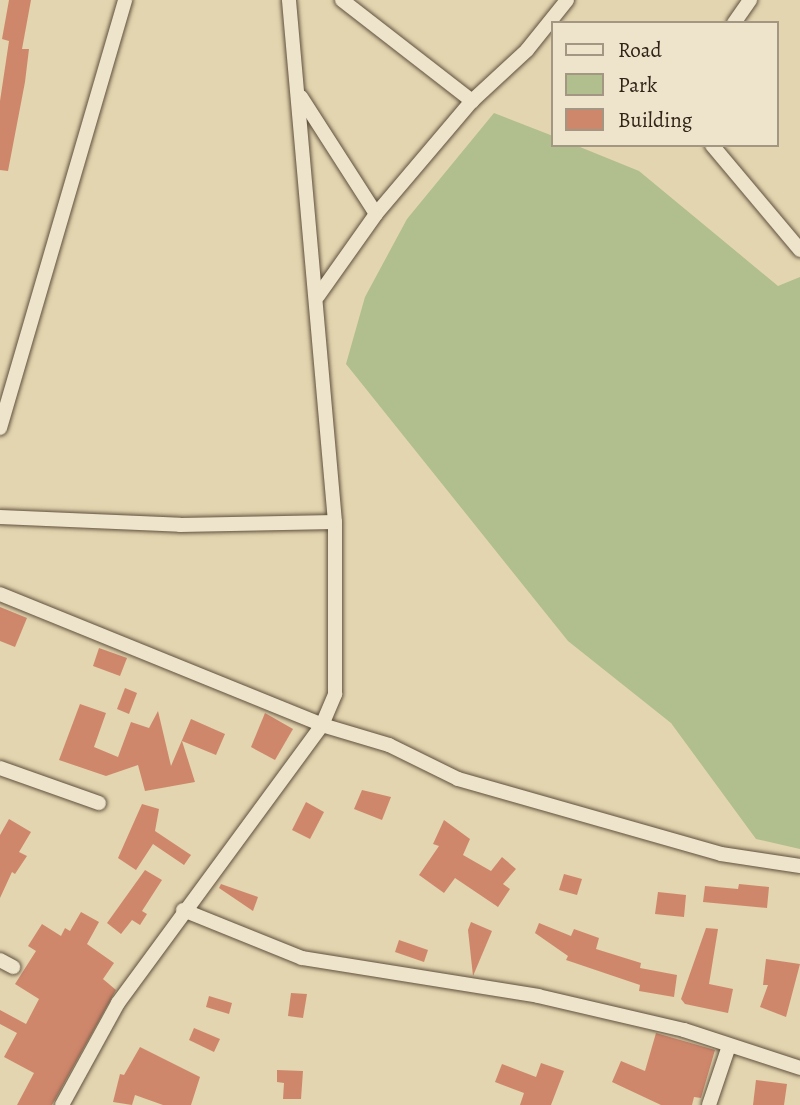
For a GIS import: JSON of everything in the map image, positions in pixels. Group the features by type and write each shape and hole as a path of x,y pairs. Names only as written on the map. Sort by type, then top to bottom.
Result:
{"street":[{"path":"0,428 125,0"},
{"path":"62,1105 118,1003 183,910 322,725 333,704 337,674 335,522 318,296 289,0"},
{"path":"342,0 472,101"},
{"path":"318,296 376,214 472,101 527,50 567,0"},
{"path":"735,21 750,0"},
{"path":"300,95 376,214"},
{"path":"714,147 800,250"},
{"path":"0,517 180,525 335,522"},
{"path":"0,594 322,725 389,745 442,774 721,855 800,866"},
{"path":"0,768 99,803"},
{"path":"183,910 302,958 538,996 684,1030 800,1068"},
{"path":"709,1105 729,1046"}],"green space":[{"path":"494,113 552,136 552,147 580,147 639,171 778,286 800,277 800,849 756,839 671,723 568,641 346,364 365,297 407,219"}],"building":[{"path":"9,0 31,0 22,49 29,49 25,82 8,171 0,170 0,101 9,41 2,39"},
{"path":"0,607 27,618 15,647 0,641"},
{"path":"99,648 127,658 120,676 93,666"},
{"path":"125,688 137,693 129,714 117,709"},
{"path":"80,704 106,713 94,747 118,757 131,722 149,728 158,711 171,766 191,719 225,734 216,755 182,741 195,782 145,791 138,765 106,776 59,760"},
{"path":"265,713 293,729 275,760 251,747"},
{"path":"362,790 391,797 382,820 354,809"},
{"path":"306,802 324,812 310,839 292,830"},
{"path":"142,804 159,809 155,831 191,855 184,865 153,844 136,870 118,858"},
{"path":"9,819 31,832 19,852 27,856 15,874 12,872 0,898 0,835"},
{"path":"444,820 470,839 463,855 491,871 502,857 516,869 503,884 510,889 498,907 455,878 444,893 419,875 439,846 433,844"},
{"path":"145,870 162,880 142,911 147,914 140,925 132,920 121,934 107,923"},
{"path":"564,874 582,879 577,895 559,890"},
{"path":"221,884 258,897 253,911 219,888"},
{"path":"739,884 769,887 767,908 703,902 705,886 738,889"},
{"path":"658,892 686,895 684,917 655,914"},
{"path":"81,912 99,922 87,944 114,963 103,979 116,990 52,1105 17,1105 34,1073 4,1057 17,1033 0,1024 0,1010 26,1024 39,999 15,984 36,951 28,946 42,924 61,936 65,928 70,931"},
{"path":"471,922 492,931 473,976 468,930"},
{"path":"539,923 571,936 574,929 599,938 596,949 641,963 640,968 677,975 674,997 639,991 640,985 566,960 568,956 535,933"},
{"path":"706,928 718,929 709,984 733,989 728,1013 685,1004 681,999"},
{"path":"399,940 428,950 424,962 395,952"},
{"path":"766,959 800,964 786,1017 760,1007 768,985 763,985"},
{"path":"291,993 307,994 303,1018 288,1016"},
{"path":"209,996 232,1003 229,1014 206,1007"},
{"path":"194,1028 220,1039 214,1052 189,1040"},
{"path":"656,1033 715,1050 701,1098 694,1097 692,1105 661,1105 612,1082 621,1061 645,1071"},
{"path":"140,1047 200,1077 191,1105 163,1105 135,1095 132,1105 113,1102 120,1074 124,1075"},
{"path":"541,1063 564,1071 551,1105 520,1105 524,1093 495,1082 502,1064 536,1077"},
{"path":"277,1070 303,1071 301,1099 283,1099 284,1083 277,1082"},
{"path":"756,1080 787,1084 784,1105 753,1105"}]}
